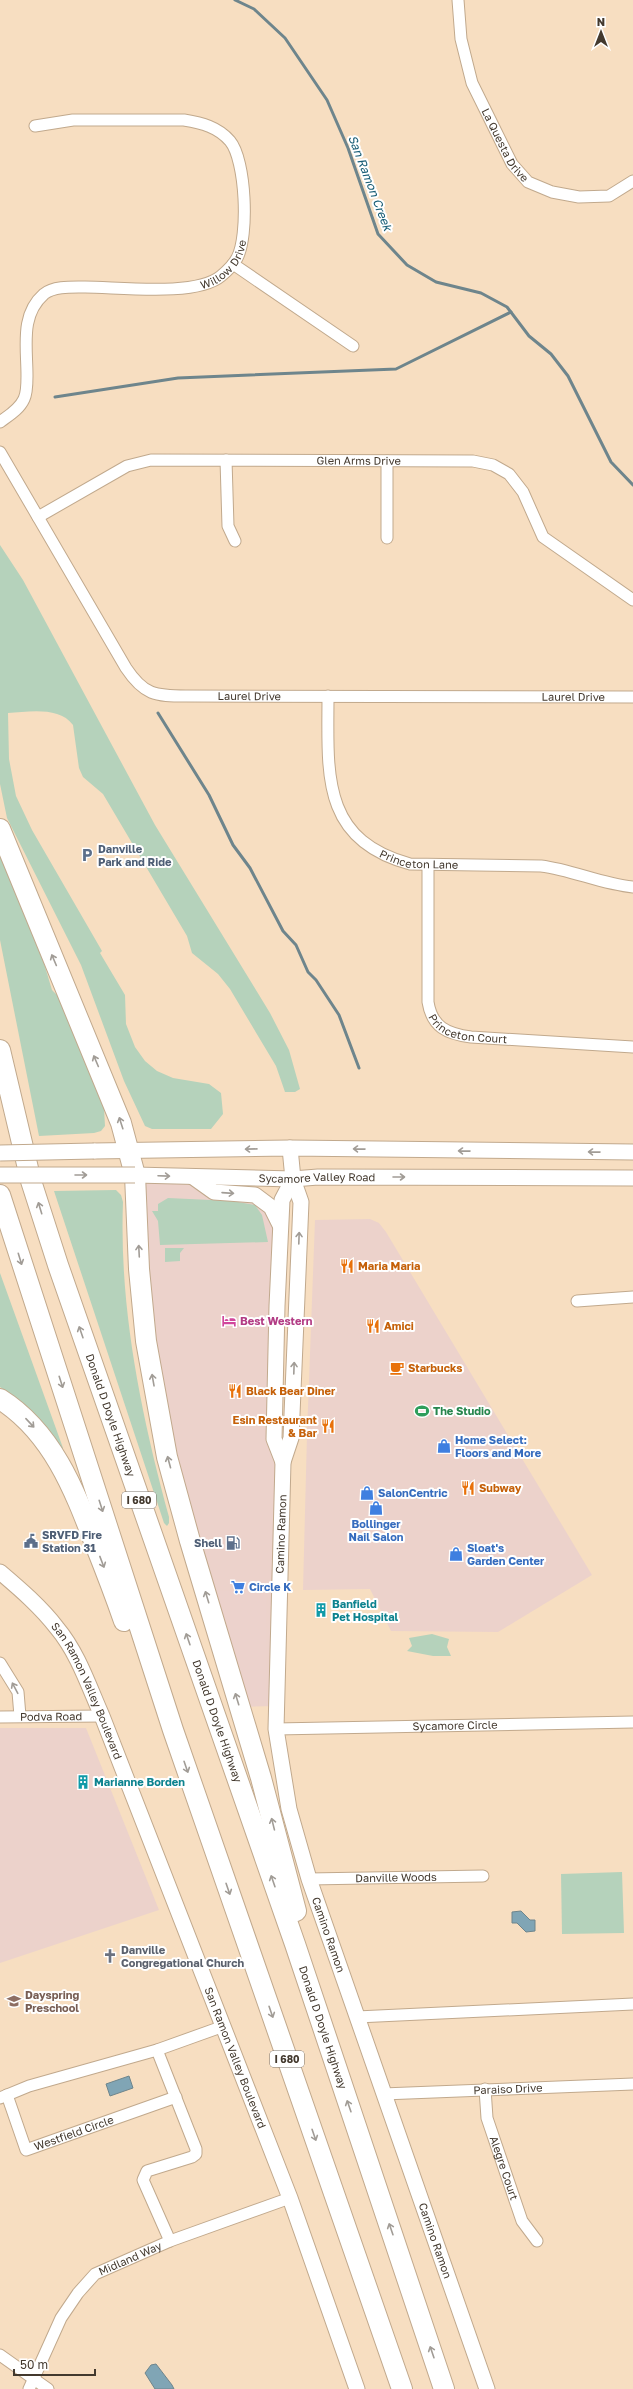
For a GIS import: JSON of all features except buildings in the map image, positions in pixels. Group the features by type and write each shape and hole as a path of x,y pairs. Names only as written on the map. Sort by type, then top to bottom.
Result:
{"highway":[{"path":"0,829 121,1123 127,1151 135,1174 143,1307 159,1418 190,1541 273,1821 296,1914 295,1944"},
{"name":"Donald D Doyle Highway","path":"0,1050 31,1181 58,1265 295,1944 444,2389"},
{"name":"I 680","path":"0,1195 173,1730 402,2389"},
{"path":"0,1398 24,1417 41,1435 65,1471 96,1545 148,1687 173,1730"}],"main road":[{"path":"0,1152 290,1148 633,1152"},
{"name":"Camino Ramon","path":"290,1148 293,1179 301,1202 291,1438 283,1462 276,1729 289,1809 309,1879 487,2389"},
{"name":"Sycamore Valley Road","path":"0,1174 135,1174 293,1179 318,1177 633,1178"},
{"path":"193,1177 214,1192 255,1194 271,1207 281,1228"},
{"name":"Camino Ramon","path":"283,1462 274,1439 281,1228 282,1200 293,1179"},
{"name":"San Ramon Valley Boulevard","path":"0,1572 25,1593 58,1628 76,1657 102,1716 290,2198 357,2389"}],"street":[{"name":"La Questa Drive","path":"458,0 461,39 472,83 512,164 528,182 552,192 579,197 609,196 633,181"},
{"name":"Willow Drive","path":"0,422 15,411 24,399 27,385 27,320 33,304 46,292 64,287 186,288 210,283 221,276 238,258 243,232 242,183 238,156 231,142 220,131 200,123 184,120 73,120 35,126"},
{"path":"233,264 353,346"},
{"name":"Laurel Drive","path":"0,452 126,668 135,682 149,692 174,696 633,697"},
{"name":"Glen Arms Drive","path":"38,517 134,464 151,460 473,461 501,469 509,474 520,488 544,537 633,600"},
{"path":"226,460 228,526 235,541"},
{"path":"386,461 386,538"},
{"name":"Princeton Lane","path":"328,696 330,780 333,796 341,815 358,838 381,854 410,864 428,866 542,866 558,868 602,883 633,887"},
{"name":"Princeton Court","path":"428,866 428,1002 430,1012 438,1025 454,1035 471,1037 633,1047"},
{"path":"577,1301 633,1297"},
{"path":"0,1663 18,1692 20,1716"},
{"name":"Podva Road","path":"0,1717 102,1716"},
{"name":"Sycamore Circle","path":"276,1729 633,1722"},
{"name":"Danville Woods","path":"309,1879 483,1876"},
{"path":"358,2017 633,2004"},
{"name":"Westfield Circle","path":"176,2097 26,2150 3,2097 29,2086 81,2069 157,2050 224,2026"},
{"path":"157,2050 196,2149 196,2154 148,2171 143,2180 170,2241"},
{"name":"Paraiso Drive","path":"383,2094 633,2084"},
{"name":"Alegre Court","path":"485,2089 487,2118 522,2221 537,2240"},
{"name":"Midland Way","path":"31,2384 61,2318 78,2293 95,2274 170,2241 290,2198"},
{"path":"0,2356 31,2384 48,2389"}],"shaded area":[{"path":"135,1175 193,1177 214,1192 255,1195 281,1228 274,1439 283,1462 276,1706 240,1707 167,1457"},
{"path":"370,1219 379,1223 386,1232 592,1575 498,1632 391,1631 370,1589 303,1590 315,1220"},
{"path":"217,1591 266,1591 266,1701 246,1700"},
{"path":"0,1728 86,1728 159,1910 0,1963"}],"green space":[{"path":"0,545 23,580 155,825 270,1013 289,1050 300,1089 295,1092 285,1092 276,1066 230,989 218,974 192,953 187,936 103,794 83,777 79,768 73,725 60,715 52,713 34,711 8,713 9,759 16,796 32,830 102,951 100,953 125,995 126,1024 135,1047 145,1061 157,1071 173,1078 209,1084 221,1093 223,1114 211,1129 152,1129 145,1126 124,1081 81,965 7,818 0,784"},
{"path":"0,855 40,950 52,990 61,999 104,1108 105,1126 101,1131 94,1133 39,1136 0,940"},
{"path":"116,1190 121,1195 123,1202 125,1281 128,1321 134,1361 149,1439 169,1517 169,1523 167,1526 164,1523 54,1191"},
{"path":"168,1198 232,1201 255,1205 262,1215 268,1242 160,1245 158,1221 152,1211 158,1211 158,1204"},
{"path":"165,1248 184,1248 180,1253 180,1261 165,1262"},
{"path":"0,1273 63,1448 61,1449 11,1395 0,1387"},
{"path":"432,1634 449,1639 447,1647 451,1656 433,1656 407,1651 412,1646 409,1638"},
{"path":"622,1872 624,1933 562,1934 561,1874"}],"water":[{"path":"521,1911 530,1920 535,1920 535,1931 526,1932 517,1923 512,1923 512,1912"},
{"path":"129,2076 133,2088 110,2096 106,2084"},
{"path":"156,2364 174,2389 155,2389 145,2373 151,2365"}],"waterway":[{"name":"San Ramon Creek","path":"235,0 254,9 285,38 327,100 348,148 378,234 407,265 436,282 481,293 507,307 529,336 551,354 568,376 611,462 633,485"},
{"path":"55,397 178,378 396,369 511,312"},
{"path":"158,713 209,795 233,845 250,868 283,931 296,945 308,972 316,980 339,1015 359,1068"}],"place":[{"name":"Danville Park and Ride","path":"87,855"},
{"name":"Maria Maria","path":"347,1266"},
{"name":"Best Western","path":"229,1321"},
{"name":"Amici","path":"373,1326"},
{"name":"Starbucks","path":"397,1368"},
{"name":"Black Bear Diner","path":"235,1391"},
{"name":"The Studio","path":"422,1411"},
{"name":"Esin Restaurant & Bar","path":"328,1426"},
{"name":"Home Select: Floors and More","path":"444,1446"},
{"name":"Subway","path":"468,1488"},
{"name":"SalonCentric","path":"367,1493"},
{"name":"Bollinger Nail Salon","path":"376,1508"},
{"name":"SRVFD Fire Station 31","path":"31,1541"},
{"name":"Shell","path":"233,1543"},
{"name":"Sloat's Garden Center","path":"456,1554"},
{"name":"Circle K","path":"238,1587"},
{"name":"Banfield Pet Hospital","path":"321,1610"},
{"name":"Marianne Borden","path":"83,1782"},
{"name":"Danville Congregational Church","path":"110,1956"},
{"name":"Dayspring Preschool","path":"14,2001"}]}
